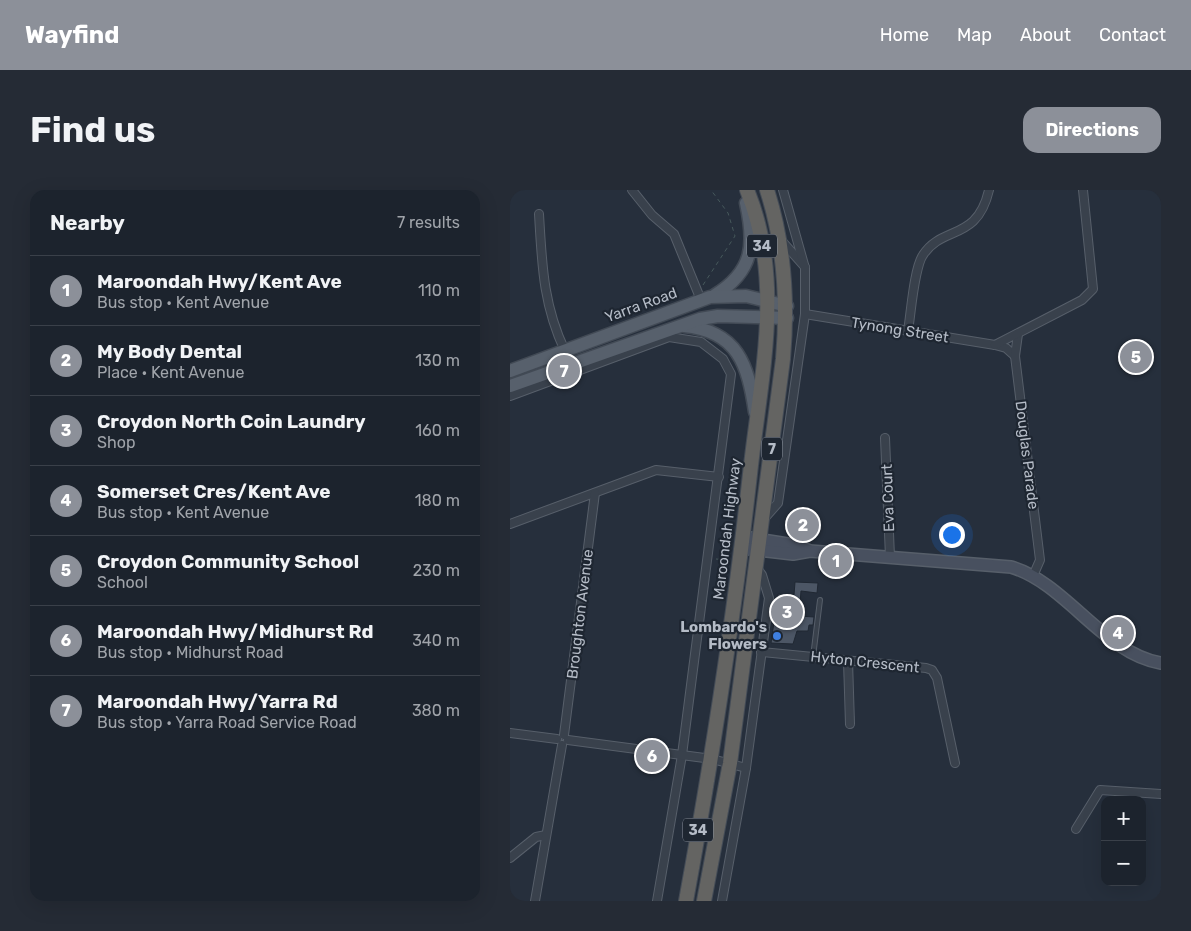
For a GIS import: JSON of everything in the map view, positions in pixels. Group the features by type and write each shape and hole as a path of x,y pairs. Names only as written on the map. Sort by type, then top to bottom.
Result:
{"highway":[{"name":"Maroondah Highway","path":"686,901 712,759 743,543 768,318 766,264 759,226 747,190"},
{"name":"34","path":"767,190 780,238 787,312"},
{"name":"7","path":"760,545 777,413 787,312"},
{"name":"34","path":"704,901 730,763 760,545"}],"main road":[{"path":"703,297 728,287 740,275 748,259 752,243 751,228 743,190"},
{"name":"Yarra Road","path":"510,371 617,332 703,297 746,296 787,312"},
{"path":"703,297 718,307 718,316"},
{"name":"Yarra Road","path":"510,386 624,349 675,326 718,316 768,318 787,312"},
{"path":"675,326 693,327 712,332 728,342 739,355 747,369 756,422"},
{"path":"617,332 624,349"},
{"path":"743,543 810,551 1011,568 1033,576 1125,648 1144,658 1161,663"}],"street":[{"path":"632,190 652,215 674,234 703,297"},
{"path":"763,520 778,503 804,314 805,268 783,190"},
{"path":"908,331 922,256 938,241 961,231 971,224 986,204 989,190"},
{"path":"995,345 1082,300 1093,289 1094,281 1083,190"},
{"path":"539,214 543,282 546,300 565,351"},
{"path":"780,238 805,268"},
{"name":"Tynong Street","path":"804,314 995,345 1006,348 1015,356"},
{"name":"Douglas Parade","path":"1018,334 1015,356 1040,560 1033,576"},
{"path":"510,396 624,349 669,337 701,342 723,359 731,374 682,755 657,901"},
{"name":"Eva Court","path":"886,438 890,557"},
{"path":"510,524 656,470 719,477"},
{"name":"Broughton Avenue","path":"535,901 563,740 595,493"},
{"path":"722,901 746,768 769,598 762,575 757,568"},
{"name":"Hyton Crescent","path":"761,652 932,670 936,678 955,763"},
{"path":"848,661 850,724"},
{"path":"510,733 712,759 746,768"},
{"path":"1076,829 1100,790 1161,794"},
{"path":"510,858 536,837 546,835"}],"lane":[{"path":"813,657 820,600"}],"path":[{"path":"703,297 735,236 728,213 711,190"},
{"path":"708,556 731,560"}],"building":[{"path":"796,517 811,518 810,536 795,536"},
{"path":"795,582 818,583 817,593 801,591 799,616 814,617 813,625 809,625 808,631 797,631 793,644 771,643 778,594 794,595"}],"place":[{"name":"Croydon Community School","path":"1136,357"},
{"name":"Maroondah Hwy/Yarra Rd","path":"564,371"},
{"name":"My Body Dental","path":"803,525"},
{"name":"Maroondah Hwy/Kent Ave","path":"836,561"},
{"name":"Croydon North Coin Laundry","path":"787,612"},
{"name":"Somerset Cres/Kent Ave","path":"1118,633"},
{"name":"Lombardo's Flowers","path":"777,636"},
{"name":"Maroondah Hwy/Midhurst Rd","path":"652,756"}]}
